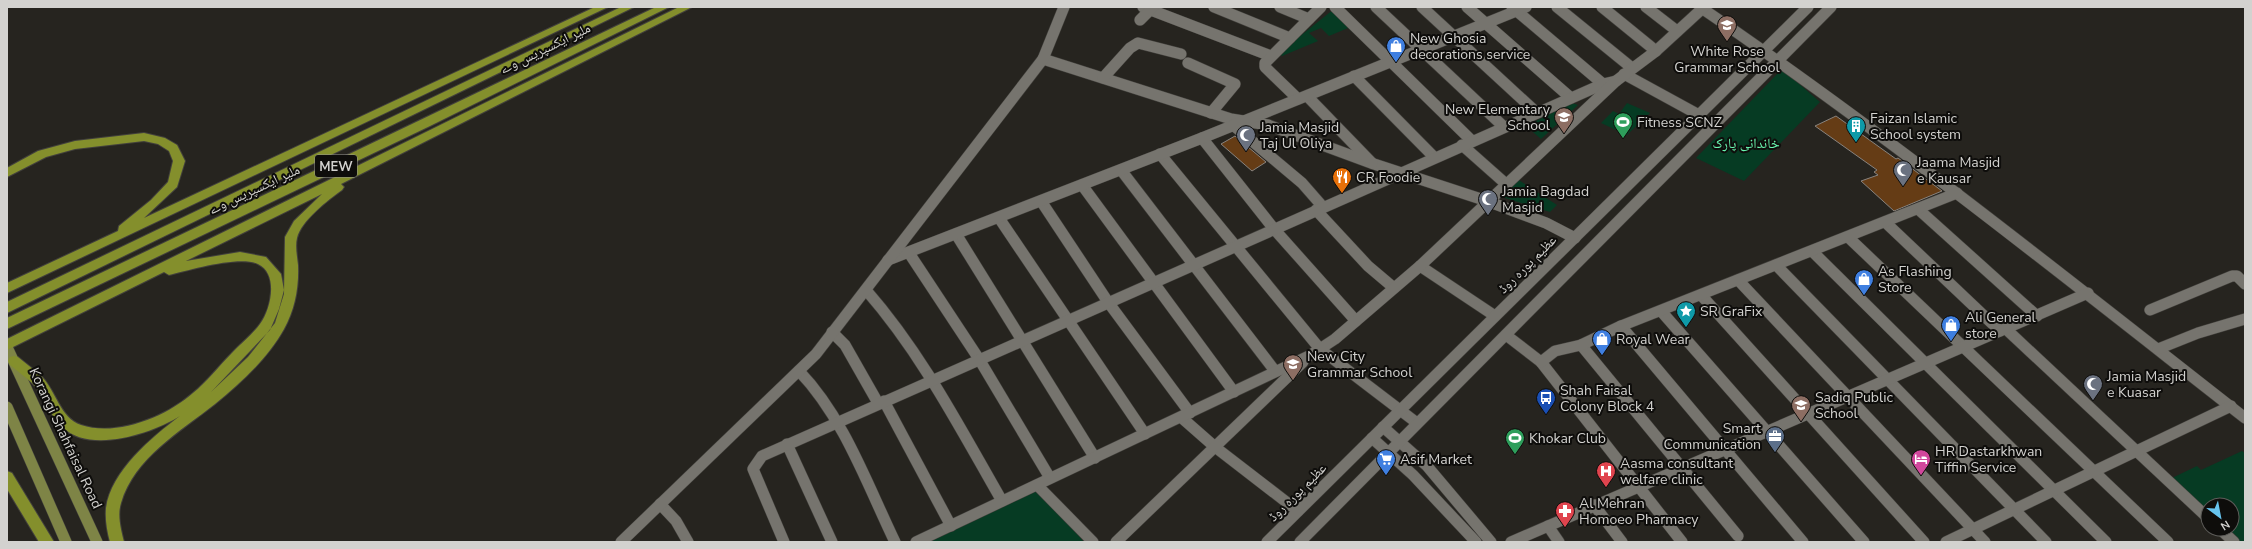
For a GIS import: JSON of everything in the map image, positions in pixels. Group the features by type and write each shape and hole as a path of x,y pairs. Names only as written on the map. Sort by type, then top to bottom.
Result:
{"highway":[{"path":"7,288 603,7"},
{"name":"ملیر ایکسپریس وے","path":"7,308 629,7"},
{"name":"ملیر ایکسپریس وے","path":"7,324 664,7"},
{"path":"7,346 379,159 687,7"},
{"path":"7,173 42,154 95,142 144,137 161,141 173,148 179,161 173,184 155,203 106,242"},
{"path":"117,542 114,533 113,505 122,483 136,464 151,448 225,388 279,331 289,308 292,284 291,236 306,215 325,195 379,159"},
{"path":"14,361 38,381 58,413 67,424 78,430 102,435 126,433 167,417 197,398 266,326 273,309 278,290 275,274 262,260 240,257 207,261 149,275"},
{"path":"7,476 47,542"}],"main road":[{"name":"Korangi Shahfaisal Road","path":"7,346 97,542"},
{"path":"7,407 66,542"}],"street":[{"path":"621,542 799,371 832,332 866,290 1043,59 1064,7"},
{"path":"1214,7 1290,38"},
{"path":"1280,7 1309,19"},
{"path":"1321,7 1271,56 1265,63 1265,67 1303,97 1374,164"},
{"path":"1335,7 1472,141"},
{"path":"1376,7 1504,127"},
{"path":"1422,7 1537,113"},
{"path":"1467,7 1571,98"},
{"path":"888,260 1202,138 1486,23 1514,9 1526,7"},
{"path":"1557,7 1624,74 1699,115"},
{"path":"1602,7 1656,51"},
{"path":"1646,7 1677,31"},
{"path":"1116,542 1310,356 1335,339 1420,266 1487,201 1624,74 1656,51 1702,7 1763,50 1780,60 1957,192 2088,293 2245,418"},
{"name":"عظیم پورہ روڈ","path":"1267,542 1808,7"},
{"path":"1300,542 1831,7"},
{"path":"1140,20 1149,8 1271,56"},
{"path":"1514,9 1603,84"},
{"path":"1103,78 1130,48 1138,43 1142,42 1181,54"},
{"path":"1043,59 1238,123 1268,125 1399,173 1487,201 1546,223 1575,238"},
{"path":"1188,63 1235,84 1210,113"},
{"path":"784,542 753,468 762,456 979,358 1624,74"},
{"path":"1354,76 1434,157"},
{"path":"1238,123 1302,183 1320,208 1368,266 1394,288"},
{"path":"1202,138 1274,229 1356,321"},
{"path":"1462,145 1506,184"},
{"path":"1160,154 1234,247 1320,349 1417,423"},
{"path":"1121,170 1275,371"},
{"path":"1082,185 1234,392"},
{"path":"1541,362 1555,351 1581,345 1621,326 1848,237 1957,192"},
{"path":"1041,201 1186,416 1215,447 1298,511"},
{"path":"1918,209 2037,316"},
{"path":"999,218 1066,320 1145,434"},
{"path":"1885,222 2138,452 2200,510"},
{"path":"956,234 1095,458"},
{"path":"1848,237 2168,542"},
{"path":"1812,251 2106,542"},
{"path":"909,253 979,358 1050,478"},
{"path":"1776,265 2046,542"},
{"path":"1420,266 1495,316"},
{"path":"2150,310 2232,276 2237,276 2245,284"},
{"path":"1738,280 1985,542"},
{"path":"866,290 890,316 932,380 1002,501"},
{"path":"1511,542 1638,486 1888,380 1962,346 2037,316 2088,293"},
{"path":"1701,295 1924,542"},
{"path":"1661,311 1864,542"},
{"path":"2158,349 2198,333 2245,320"},
{"path":"1621,326 1803,542"},
{"path":"832,332 846,345 881,402 951,526"},
{"path":"1506,335 1541,362 1682,542"},
{"path":"1581,345 1738,536"},
{"path":"916,542 1036,484 1186,416 1275,371 1310,356"},
{"path":"799,371 817,390 837,422 895,542"},
{"path":"1946,542 2138,452 2231,406"},
{"path":"1383,427 1401,440 1436,476 1491,542"},
{"path":"1372,438 1390,452 1424,485 1476,542"},
{"path":"787,444 832,542"},
{"path":"1036,484 1094,542"},
{"path":"660,504 676,521 688,542"},
{"path":"1594,506 1622,542"},
{"path":"1548,526 1559,542"}],"green space":[{"path":"1334,9 1361,34 1357,36 1348,28 1329,36 1321,28 1309,33 1318,41 1282,56 1279,53"},
{"name":"خاندانی پارک","path":"1782,69 1820,102 1744,181 1696,158"},
{"path":"1572,103 1578,105 1541,139 1526,126"},
{"path":"1627,103 1650,113 1627,135 1601,123 1613,111 1619,114"},
{"path":"1517,179 1557,205 1550,212 1499,196"},
{"path":"2242,451 2245,453 2245,542 2240,542 2235,537 2240,537 2240,497 2200,497 2200,504 2172,478 2197,466 2201,470"},
{"path":"1040,488 1084,542 929,542"}],"building":[{"path":"1836,116 1896,159 1898,158 1942,191 1894,211 1861,181 1878,175 1874,172 1877,170 1815,126"},
{"name":"Jamia Masjid Taj Ul Oliya","path":"1235,136 1266,162 1252,171 1221,144"}],"place":[{"name":"White Rose Grammar School","path":"1727,42"},
{"name":"New Ghosia decorations service","path":"1396,63"},
{"name":"New Elementary School","path":"1564,134"},
{"name":"Fitness SCNZ","path":"1623,139"},
{"name":"Faizan Islamic School system","path":"1856,143"},
{"name":"Jamia Masjid Taj Ul Oliya","path":"1246,152"},
{"name":"Jaama Masjid e Kausar","path":"1903,187"},
{"name":"CR Foodie","path":"1342,194"},
{"name":"Jamia Bagdad Masjid","path":"1488,216"},
{"name":"As Flashing Store","path":"1864,296"},
{"name":"SR GraFix","path":"1686,328"},
{"name":"Ali General store","path":"1951,342"},
{"name":"Royal Wear","path":"1602,356"},
{"name":"New City Grammar School","path":"1293,381"},
{"name":"Jamia Masjid e Kuasar","path":"2093,401"},
{"name":"Shah Faisal Colony Block 4","path":"1546,415"},
{"name":"Sadiq Public School","path":"1801,422"},
{"name":"Smart Communication","path":"1775,453"},
{"name":"Khokar Club","path":"1515,455"},
{"name":"Asif Market","path":"1386,476"},
{"name":"HR Dastarkhwan Tiffin Service","path":"1921,476"},
{"name":"Aasma consultant welfare clinic","path":"1606,488"},
{"name":"Al Mehran Homoeo Pharmacy","path":"1565,528"}]}
